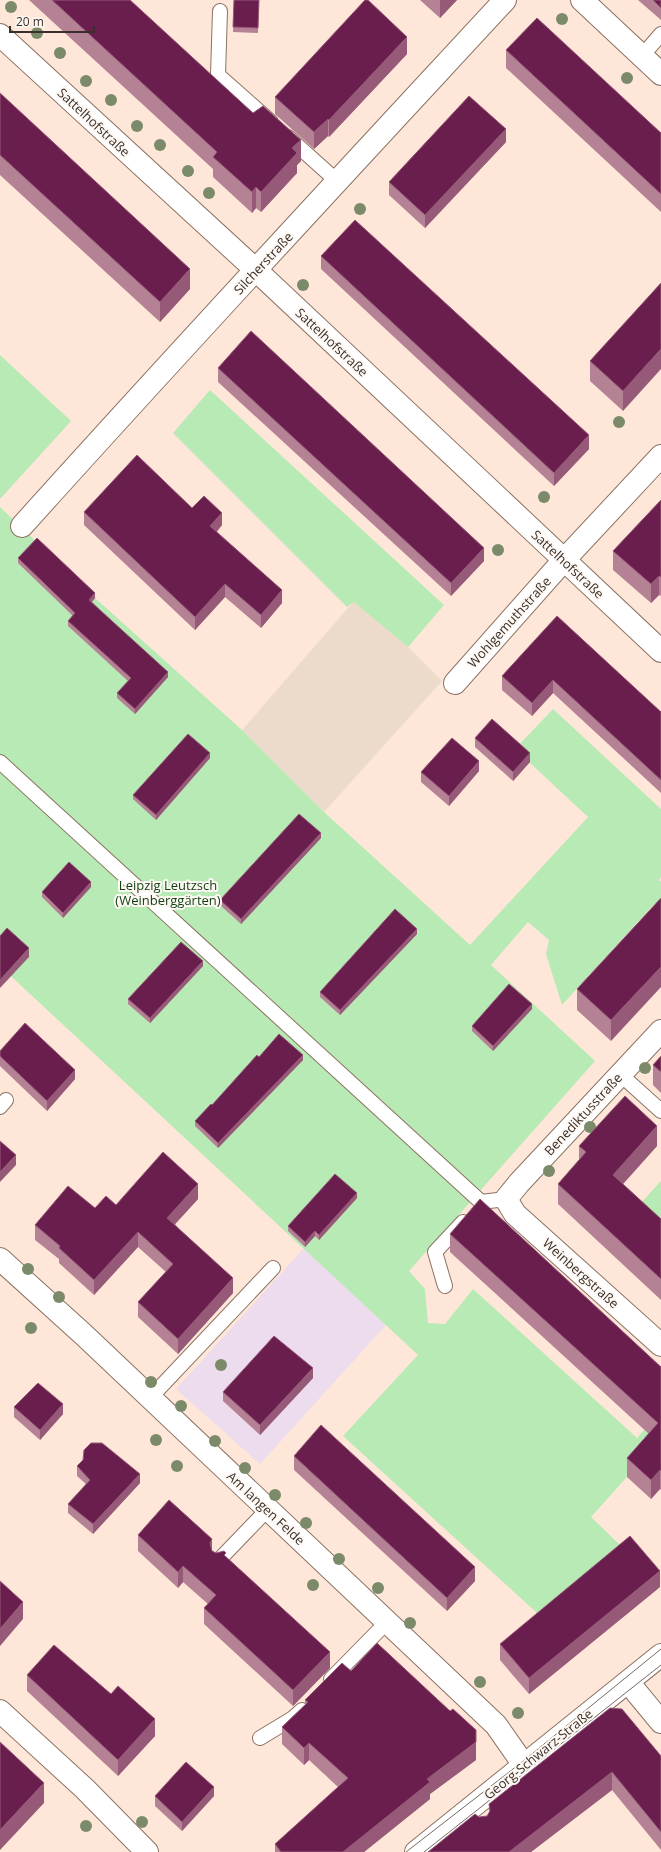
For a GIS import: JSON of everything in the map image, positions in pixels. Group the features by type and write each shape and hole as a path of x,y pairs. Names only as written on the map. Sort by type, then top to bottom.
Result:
{"street":[{"name":"Silcherstraße","path":"22,526 156,377 256,271 505,0"},
{"path":"582,0 661,74"},
{"name":"Sattelhofstraße","path":"0,35 256,271 661,651"},
{"name":"Wohlgemuthstraße","path":"455,683 564,560 661,456"},
{"name":"Benediktusstraße","path":"506,1199 519,1183 661,1031"},
{"name":"Weinbergstraße","path":"506,1199 515,1214 661,1344"},
{"name":"Am langen Felde","path":"0,1259 150,1398 496,1725 524,1765"},
{"name":"Georg-Schwarz-Straße","path":"416,1852 473,1815 524,1765 661,1655"},
{"path":"628,1682 661,1722"},
{"path":"0,1711 85,1790 147,1852"}],"lane":[{"path":"220,11 218,75 338,182"},
{"path":"642,56 661,34"},
{"path":"0,762 481,1202"},
{"path":"620,1074 661,1111"},
{"path":"445,1286 435,1252 481,1202 506,1199"},
{"path":"150,1398 273,1268"},
{"path":"218,1561 268,1510"},
{"path":"321,1690 387,1622"},
{"path":"260,1738 293,1718 310,1701"}],"shaded area":[{"path":"354,601 408,647 442,681 324,812 242,730"},
{"path":"304,1248 386,1325 260,1464 176,1389"}],"green space":[{"path":"0,355 71,421 0,499"},
{"path":"210,390 444,605 408,647 354,602 347,607 173,433"},
{"name":"Leipzig Leutzsch (Weinberggärten)","path":"0,507 95,598 242,730 324,812 470,945 588,817 515,749 553,709 661,809 661,877 659,880 661,882 661,908 655,903 562,1005 546,954 549,940 528,922 491,965 595,1061 409,1271 425,1289 428,1323 445,1324 473,1289 637,1438 650,1423 661,1439 591,1517 620,1545 537,1613 343,1436 418,1355 0,966"},
{"path":"661,1181 661,1223 640,1204"}],"building":[{"path":"52,0 130,0 253,113 263,106 301,140 292,148 297,153 261,192 256,187 252,192 213,157 217,152"},
{"path":"234,0 259,0 258,28 233,27"},
{"path":"365,0 368,0 407,37 329,120 328,119 314,132 275,97"},
{"path":"653,0 661,0 661,8"},
{"path":"537,18 661,133 661,194 506,50"},
{"path":"0,93 190,269 160,302 0,155"},
{"path":"469,96 506,129 425,215 389,182"},
{"path":"355,220 589,435 554,473 321,256"},
{"path":"661,283 661,349 623,391 590,361"},
{"path":"251,331 484,548 451,583 218,368"},
{"path":"137,455 192,508 204,496 222,513 210,526 282,590 261,615 225,584 195,617 84,512"},
{"path":"661,500 661,577 659,576 651,584 613,551"},
{"path":"37,538 95,593 89,600 168,672 135,709 117,693 131,678 68,621 75,613 18,558"},
{"path":"557,616 661,712 661,780 553,680 532,703 502,676"},
{"path":"492,719 530,753 513,772 475,738"},
{"path":"188,734 210,753 156,815 133,795"},
{"path":"452,738 479,761 449,796 421,772"},
{"path":"299,814 321,833 241,919 220,900"},
{"path":"69,862 91,882 63,913 42,892"},
{"path":"661,898 661,967 611,1020 577,989"},
{"path":"395,909 417,929 340,1010 320,992"},
{"path":"7,928 29,948 0,980 0,936"},
{"path":"181,942 203,961 150,1018 128,999"},
{"path":"509,984 532,1004 493,1046 472,1026"},
{"path":"25,1023 75,1070 47,1101 0,1056 0,1051"},
{"path":"279,1034 303,1055 218,1143 195,1121 211,1104 212,1105 257,1055 259,1057"},
{"path":"661,1056 661,1072 653,1065"},
{"path":"625,1096 657,1126 613,1175 661,1219 661,1279 558,1184 586,1152 579,1146"},
{"path":"0,1141 16,1155 0,1172"},
{"path":"163,1152 198,1184 167,1218 233,1278 178,1339 138,1302 173,1264 138,1232 94,1280 59,1248 60,1246 35,1225 68,1186 95,1208 106,1196 116,1205"},
{"path":"335,1174 357,1193 319,1235 315,1231 305,1242 288,1226"},
{"path":"480,1199 661,1367 661,1471 660,1470 651,1480 627,1458 658,1423 450,1234"},
{"path":"274,1336 313,1368 260,1425 223,1392"},
{"path":"38,1383 63,1404 40,1430 14,1407"},
{"path":"321,1425 475,1567 447,1598 294,1456"},
{"path":"91,1443 102,1443 140,1474 93,1524 68,1504 90,1480 77,1466 83,1460 84,1450"},
{"path":"169,1500 212,1539 210,1543 212,1551 216,1553 224,1551 226,1553 224,1555 330,1652 293,1690 204,1608 216,1595 183,1566 178,1572 138,1535"},
{"path":"630,1536 660,1571 529,1678 500,1644"},
{"path":"0,1581 23,1602 0,1629"},
{"path":"377,1643 450,1711 453,1709 476,1730 476,1742 427,1779 430,1782 343,1852 281,1852 275,1844 348,1778 309,1743 304,1748 282,1727 308,1702 305,1700 342,1663 351,1671"},
{"path":"54,1645 111,1694 118,1686 155,1719 118,1760 27,1675"},
{"path":"610,1708 622,1709 661,1756 661,1832 612,1772 509,1852 428,1852 475,1814 479,1817 487,1816 490,1811 489,1804"},
{"path":"0,1742 44,1783 0,1830"},
{"path":"186,1762 214,1787 182,1822 155,1796"}],"tram line":[{"path":"406,1852 522,1762 661,1649"},
{"path":"424,1852 661,1665"}]}
